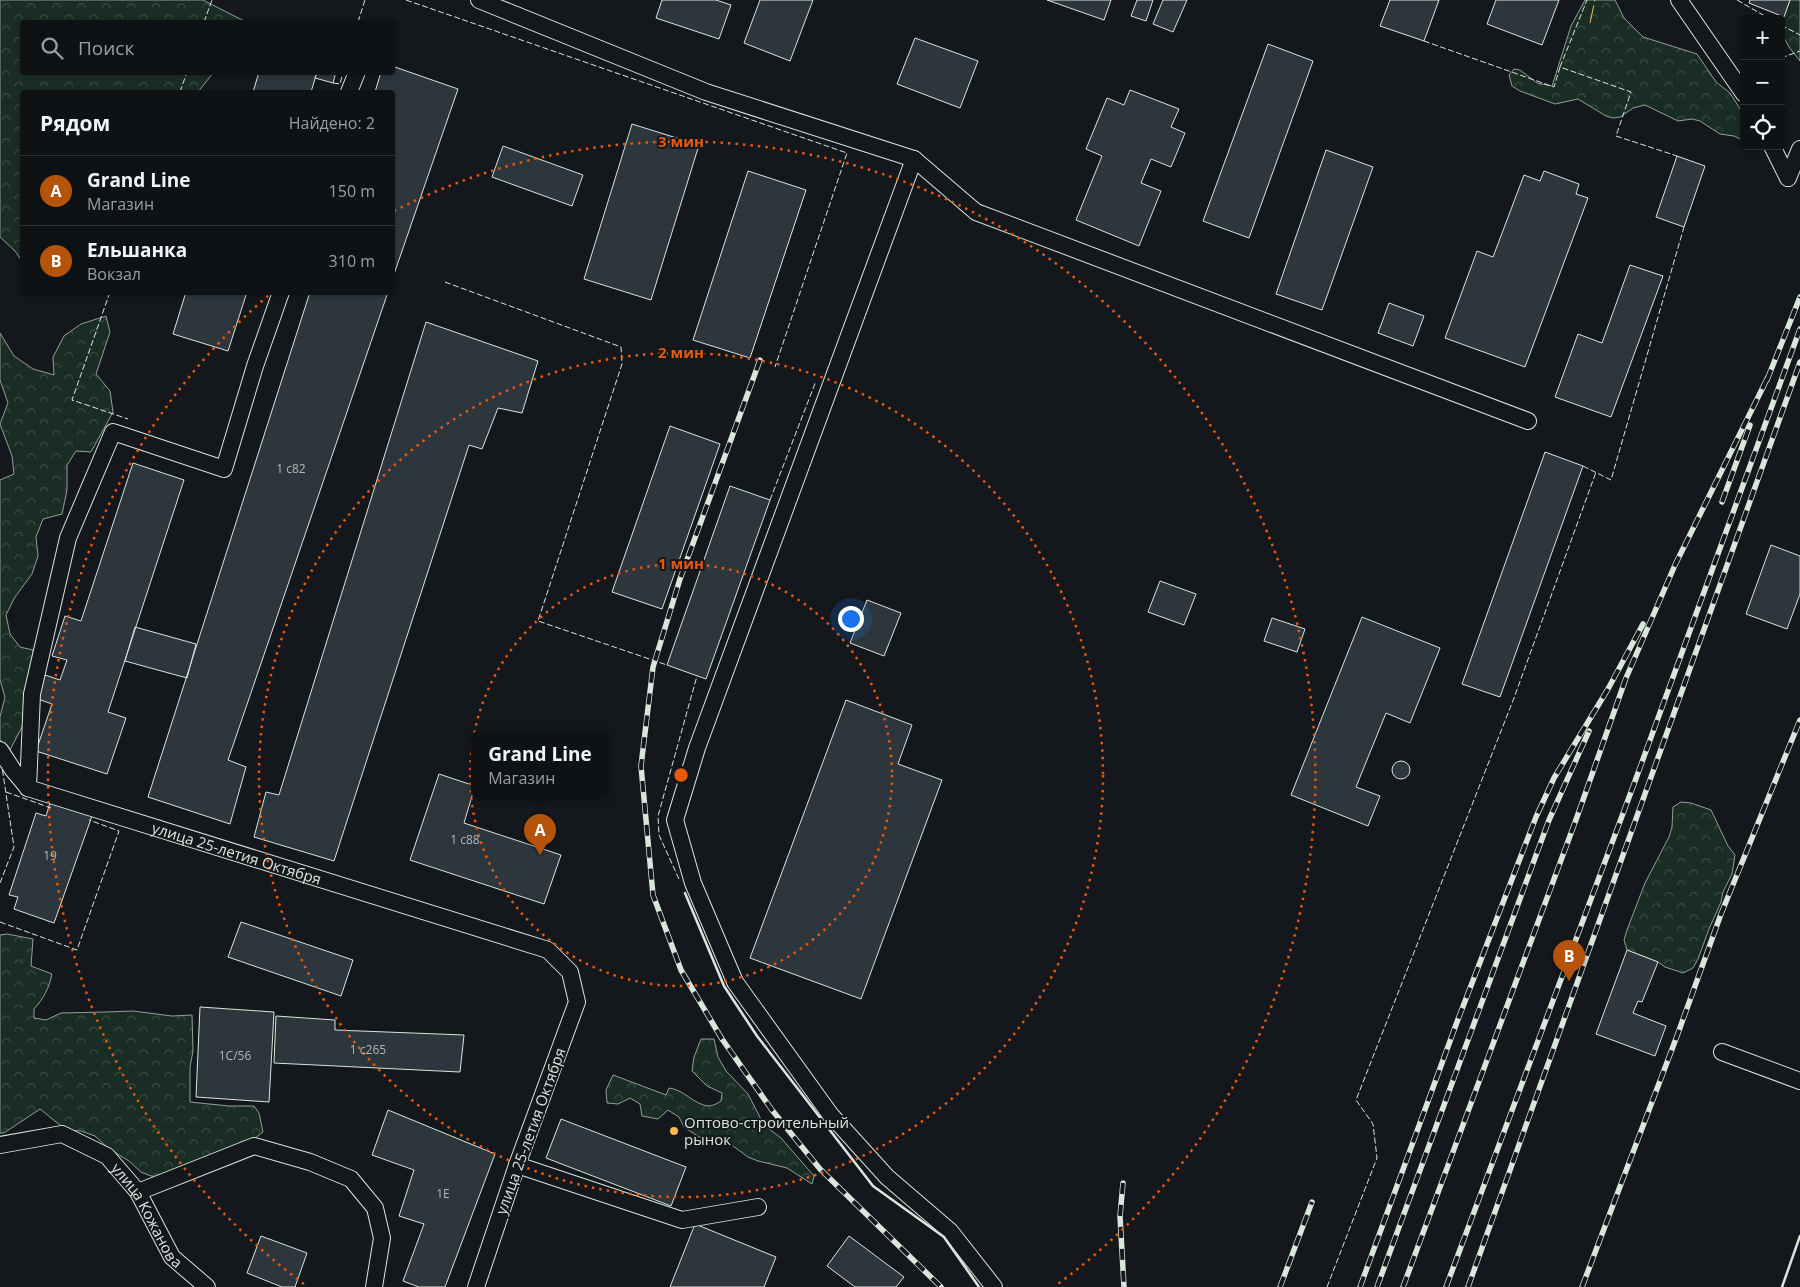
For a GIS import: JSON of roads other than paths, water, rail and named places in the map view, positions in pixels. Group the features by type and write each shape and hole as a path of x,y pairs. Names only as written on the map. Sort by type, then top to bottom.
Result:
{"street":[{"path":"479,0 706,92 914,159 976,212 1528,421"},
{"path":"1679,0 1740,88"},
{"path":"350,90 356,75"},
{"path":"1774,150 1788,178 1800,149"},
{"path":"914,159 697,748 675,820 693,883 735,982 830,1114 887,1177 950,1231 994,1287"},
{"path":"28,788 32,694 68,538 113,432 224,470 255,366 280,295"},
{"path":"0,750 28,788"},
{"name":"улица 25-летия Октября","path":"28,788 548,950 570,972 577,1002 517,1164 476,1287"},
{"path":"1722,1052 1800,1081"},
{"name":"улица Кожанова","path":"0,1146 62,1134 107,1156 138,1192 172,1257 207,1287"},
{"path":"138,1192 254,1146 310,1162 352,1180 376,1208 382,1238 374,1287"},
{"path":"517,1164 682,1220 758,1207"}],"railway":[{"path":"1767,380 1800,297"},
{"path":"1446,1287 1634,784 1800,329"},
{"path":"760,360 680,579 653,667 641,766 653,895 681,970 722,1039 772,1110 820,1169 941,1287"},
{"path":"1468,1287 1800,362"},
{"path":"1403,1287 1577,817 1626,678 1675,565 1769,375"},
{"path":"1722,502 1750,425"},
{"path":"1360,1287 1457,1022 1536,817 1554,778 1608,689 1643,624"},
{"path":"1582,1287 1721,914 1800,720"},
{"path":"1377,1287 1549,820 1589,731"},
{"path":"1123,1183 1120,1216 1124,1287"},
{"path":"1280,1287 1312,1202"}],"place":[{"name":"Grand Line","path":"540,855"},
{"name":"Ельшанка","path":"1569,981"},
{"name":"Оптово-строительный рынок","path":"674,1131"}]}
